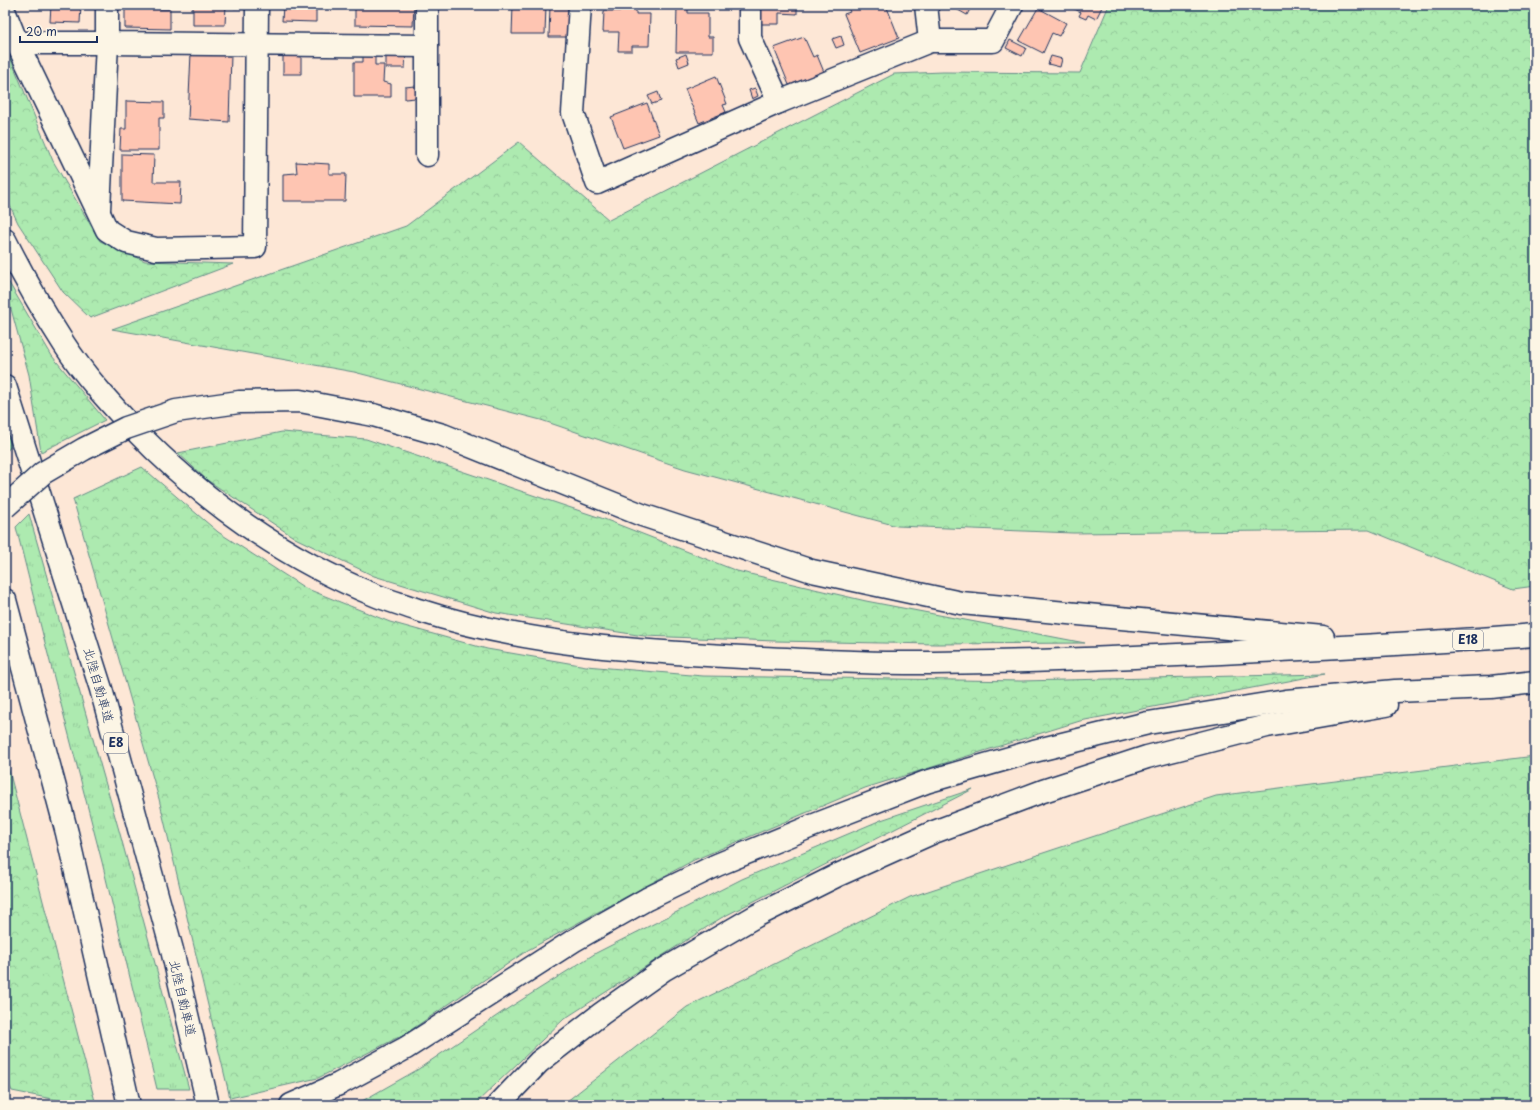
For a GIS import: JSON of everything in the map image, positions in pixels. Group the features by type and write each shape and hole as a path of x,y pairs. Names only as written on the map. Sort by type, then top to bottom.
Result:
{"main road":[{"path":"99,213 107,43 107,5"},
{"path":"5,13 17,43 107,230 126,242 156,249 255,247 257,5"},
{"path":"427,5 427,155"},
{"path":"580,5 574,112 598,183 780,102 930,41 993,41 1012,5"},
{"path":"750,5 750,38 780,102"},
{"path":"926,5 930,41"},
{"path":"17,43 427,46"},
{"path":"5,240 22,275 65,346 106,400 163,458 214,502 269,541 327,574 379,597 443,618 512,634 585,645 670,653 904,663 1097,659 1402,645"},
{"name":"北陸自動車道","path":"5,386 101,689 172,950 208,1105"},
{"path":"5,507 43,473 84,448 126,428 176,411 239,402 300,402 373,415 443,435 642,515 812,571 961,603 1402,645"},
{"path":"5,600 67,833 129,1105"},
{"name":"E18","path":"1402,645 1535,635"},
{"path":"291,1105 339,1084 406,1048 573,940 648,899 717,865 926,782 1034,751 1148,723 1286,701 1395,691 1535,682"},
{"path":"498,1105 539,1062 601,1014 663,970 763,912 838,875 934,832 1043,791 1147,757 1267,726 1491,686"}],"green space":[{"path":"1109,5 1535,5 1535,586 1513,589 1369,530 1073,533 897,526 685,469 541,420 354,372 112,329 406,226 519,142 609,220 894,74 943,72 1080,73"},
{"path":"5,45 53,161 100,241 145,261 233,264 90,318 63,292 18,223 5,195"},
{"path":"5,276 52,356 105,420 41,452 29,375 5,287"},
{"path":"5,422 13,444 5,453"},
{"path":"282,432 366,439 604,519 737,571 866,601 1085,643 936,644 775,641 644,636 496,613 374,576 295,538 207,480 178,453"},
{"path":"142,467 218,532 305,588 390,622 487,649 586,666 703,676 1021,681 1325,674 1080,721 865,788 694,860 528,950 405,1034 318,1078 230,1098 159,799 73,499"},
{"path":"29,514 120,834 189,1089 157,1089 102,862 16,527"},
{"path":"5,755 96,1105 82,1105 12,1091 5,1076"},
{"path":"1535,756 1535,1105 562,1105 687,1007 910,897 1216,796"},
{"path":"973,789 721,918 564,1019 474,1105 355,1105 417,1070 504,1011 596,953 742,879 881,820"}],"building":[{"path":"51,5 81,5 80,23 50,22"},
{"path":"125,5 159,5 159,9 170,9 170,29 125,28"},
{"path":"193,5 226,5 225,25 193,25"},
{"path":"234,5 254,5 254,7 234,8"},
{"path":"283,5 316,5 316,22 282,21"},
{"path":"355,5 414,5 413,26 355,25"},
{"path":"513,5 546,5 545,34 512,34"},
{"path":"550,5 574,6 573,37 549,37"},
{"path":"760,5 797,5 797,14 779,13 779,24 760,24"},
{"path":"857,5 886,5 899,38 860,53 844,14 850,12 848,8"},
{"path":"949,5 972,5 967,15"},
{"path":"1070,5 1103,5 1096,19 1088,15 1086,19 1079,16 1081,12 1070,7"},
{"path":"620,6 636,7 636,14 650,14 649,46 632,46 632,51 618,51 619,32 603,32 604,11 620,11"},
{"path":"677,6 688,6 688,13 708,13 708,37 713,37 713,52 676,52"},
{"path":"1038,8 1066,23 1059,36 1052,33 1043,53 1019,41"},
{"path":"841,36 844,45 836,48 832,39"},
{"path":"804,37 813,57 817,55 824,72 789,85 774,48"},
{"path":"1010,40 1026,48 1022,56 1006,48"},
{"path":"386,52 406,52 405,68 386,68"},
{"path":"191,53 231,54 229,122 188,119"},
{"path":"686,54 689,63 679,67 676,58"},
{"path":"283,55 301,57 301,74 283,74"},
{"path":"363,55 375,55 375,65 384,65 383,82 391,84 391,97 354,97 354,62 363,62"},
{"path":"1051,56 1062,59 1060,67 1048,64"},
{"path":"716,76 727,104 723,105 726,112 699,123 685,89"},
{"path":"415,86 416,98 405,99 405,87"},
{"path":"755,88 758,96 752,99 749,90"},
{"path":"658,92 661,101 652,104 648,96"},
{"path":"126,101 164,102 164,118 159,118 159,150 120,150 121,129 126,129"},
{"path":"647,103 659,135 623,148 611,117"},
{"path":"122,154 154,155 153,182 181,182 180,204 122,201"},
{"path":"296,162 329,164 329,174 346,174 345,201 283,201 283,174 297,173"}]}
